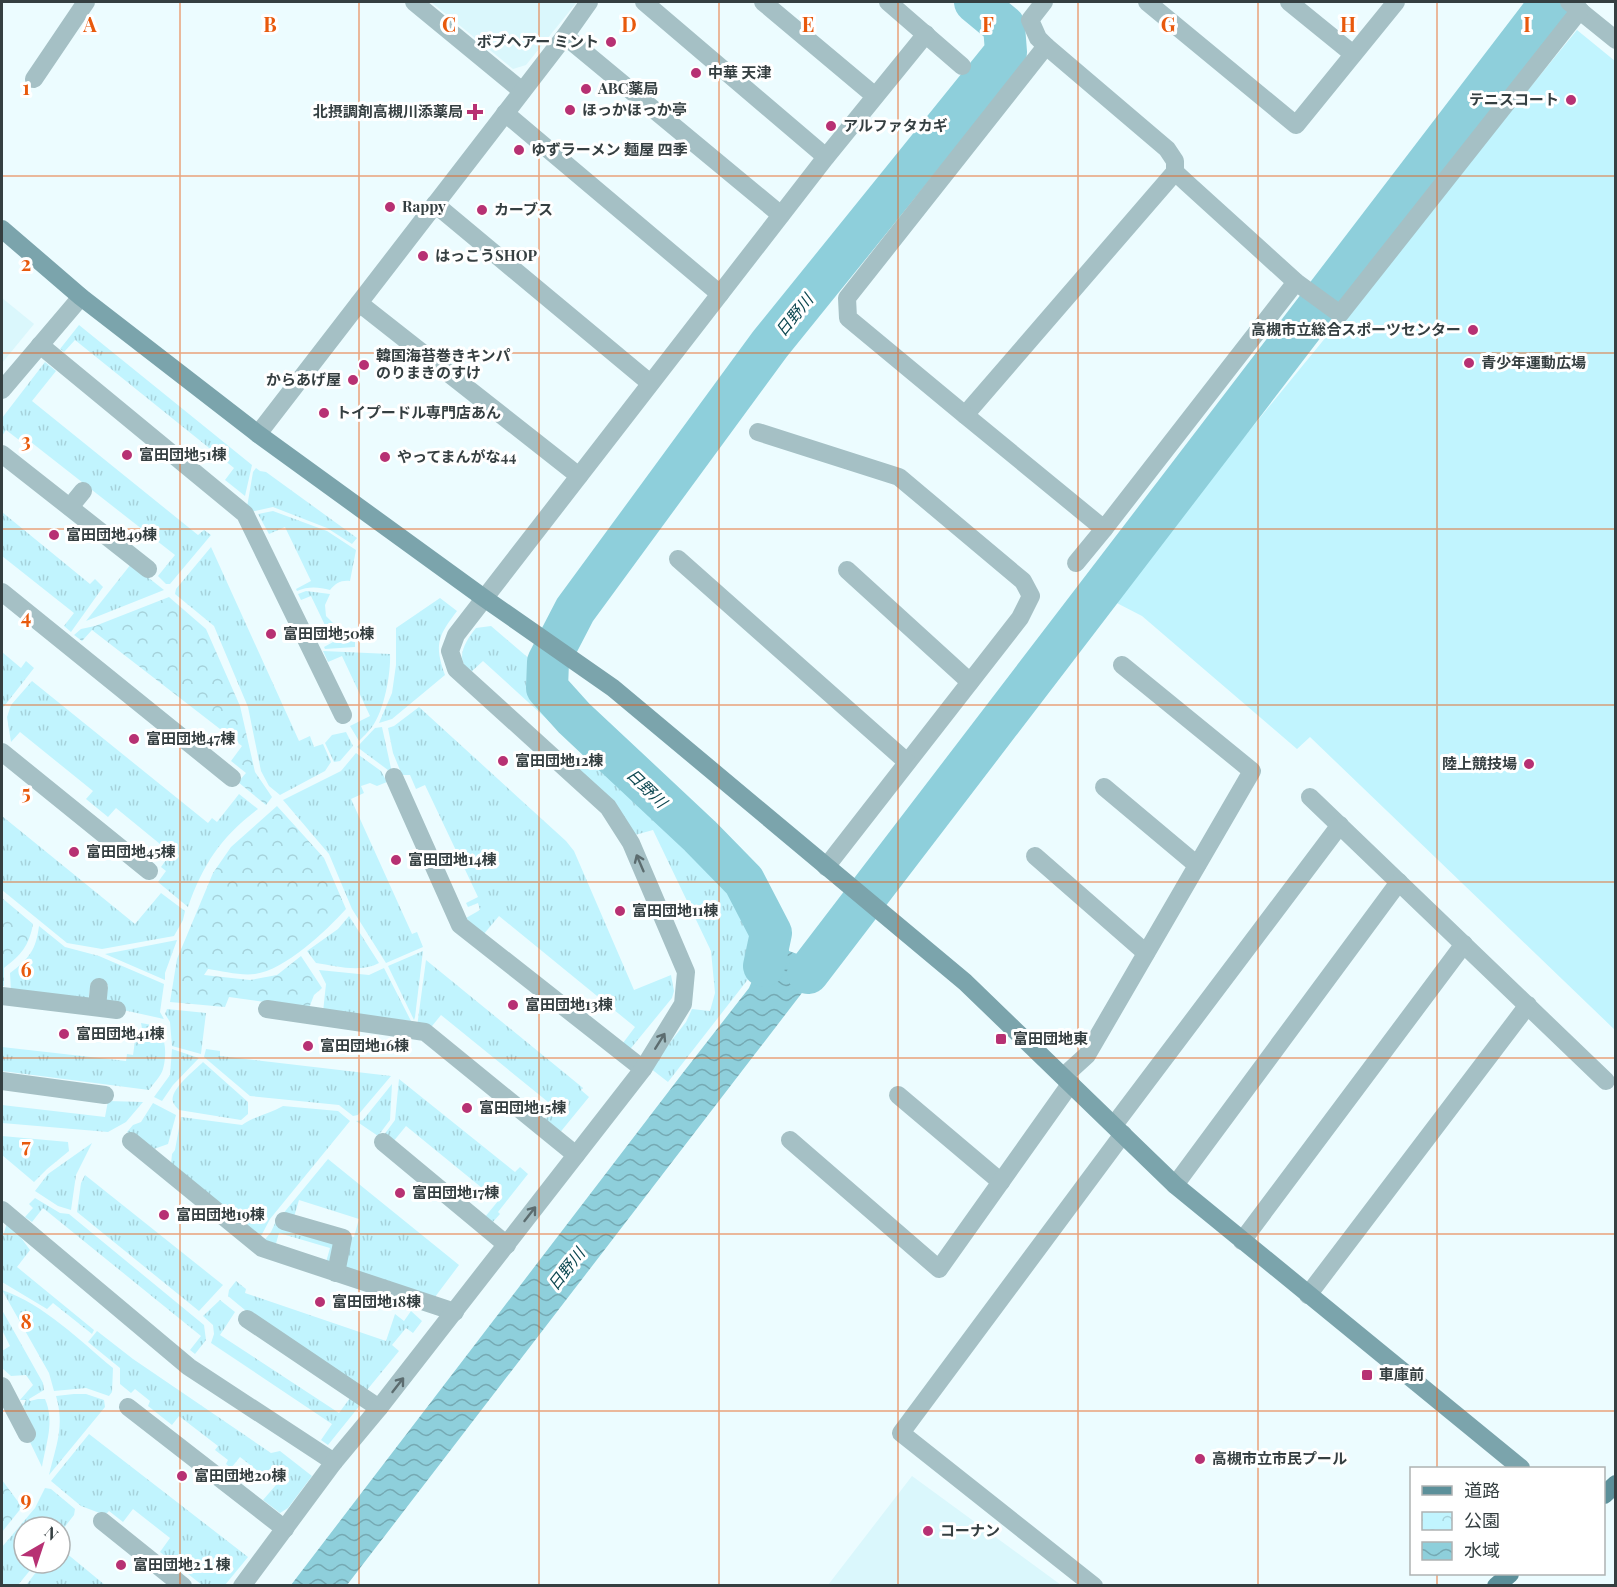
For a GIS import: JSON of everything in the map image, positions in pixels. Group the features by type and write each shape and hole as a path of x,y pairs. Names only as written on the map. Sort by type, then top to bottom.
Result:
{"main road":[{"path":"1496,1586 1509,1575"}],"street":[{"path":"34,79 86,2"},
{"path":"414,2 522,91"},
{"path":"258,434 589,2"},
{"path":"644,2 826,157"},
{"path":"763,2 875,96"},
{"path":"888,2 962,66"},
{"path":"965,415 1175,172 1175,161 1167,149 1038,38 1030,20 1044,2"},
{"path":"1147,2 1296,125 1396,2"},
{"path":"1289,2 1353,54"},
{"path":"1175,172 1300,285 1340,314 1574,6 1616,40"},
{"path":"242,1586 334,1462 455,1312 643,1069 683,1004 686,972 631,843 609,807 456,669 450,651 456,635 826,157 926,34"},
{"path":"565,36 781,216"},
{"path":"1046,46 847,298 848,318 1104,529"},
{"path":"505,113 720,294"},
{"path":"435,204 650,383"},
{"path":"2,229 81,297 258,434 484,598 614,688 965,982 1175,1185 1520,1467"},
{"path":"1076,563 1300,285"},
{"path":"2,390 81,297"},
{"path":"359,303 579,476"},
{"path":"40,345 245,514 344,715"},
{"path":"758,432 899,477 1023,581 1030,596 1020,618 826,867"},
{"path":"2,454 148,569"},
{"path":"70,507 83,491"},
{"path":"678,559 908,762"},
{"path":"847,570 970,682"},
{"path":"2,592 232,778"},
{"path":"790,1140 939,1269 1001,1182 1067,1080 1087,1055 1252,771 1122,665"},
{"path":"2,752 149,871"},
{"path":"394,777 460,925 643,1069"},
{"path":"1104,787 1197,865"},
{"path":"1310,797 1606,1081"},
{"path":"1094,1586 901,1434 1340,825"},
{"path":"1035,856 1146,953"},
{"path":"1175,1185 1399,882"},
{"path":"1242,1241 1464,944"},
{"path":"97,1007 99,987"},
{"path":"2,996 117,1010"},
{"path":"1308,1295 1528,1005"},
{"path":"267,1010 425,1032 576,1155"},
{"path":"2,1082 105,1095"},
{"path":"898,1095 1001,1182"},
{"path":"131,1141 262,1248 455,1312"},
{"path":"382,1142 507,1245"},
{"path":"2,1210 189,1367 334,1462"},
{"path":"284,1221 343,1238 336,1273"},
{"path":"247,1319 379,1408"},
{"path":"2,1386 27,1434"},
{"path":"128,1407 285,1529"},
{"path":"102,1521 183,1586"}],"shaded area":[{"path":"431,2 577,2 526,65 513,69"},
{"path":"2,298 34,324 2,363"},
{"name":"コーナン","path":"912,1476 1061,1585 828,1585"}],"green space":[{"name":"高槻市立総合スポーツセンター","path":"1577,30 1615,61 1615,1030 1310,737 1297,749 1142,616 1111,600"},
{"path":"79,325 252,465 245,496 225,480 234,468 75,340 64,352 60,349"},
{"path":"45,362 56,371 32,401 198,535 204,530 211,535 170,584 166,584 158,576 175,555 27,439 23,443 6,430 2,436 2,418"},
{"path":"256,468 266,472 357,538 352,544 327,528 273,507 246,513 253,472"},
{"path":"273,511 327,531 356,550 350,581 339,582 330,590 305,588 297,591 296,589 311,581 285,527 269,534 258,514"},
{"path":"2,512 90,584 95,579 103,587 71,632 64,626 74,613 2,556"},
{"path":"211,547 299,741 310,736 314,747 323,744 331,762 325,771 280,795 269,786 261,771 248,707 214,626 175,594 176,589"},
{"path":"131,564 164,590 86,621"},
{"path":"306,591 330,594 325,605 326,616 337,627 355,631 355,647 325,649 324,647 333,642 311,596 301,600 298,594"},
{"path":"169,597 206,629 240,706 255,772 272,797 266,805 238,782 246,773 231,761 242,746 92,630 82,641 74,635 81,629 95,626"},
{"path":"440,598 457,611 440,641 440,655 445,675 392,719 379,723 392,693 396,665 396,628"},
{"path":"491,626 539,667 541,685 550,712 728,879 747,903 760,929 756,957 749,978 668,1082 650,1068 686,1022 692,1009 710,1011 715,993 711,951 653,830 635,835 616,805 574,766 585,754 483,661 471,672 466,667 462,656 468,638 476,628"},
{"path":"323,651 390,654 388,682 380,712 372,727 359,741 350,726 370,716 342,656 328,662"},
{"path":"2,652 21,668 26,661 34,668 2,709"},
{"path":"32,681 208,823 212,818 217,822 239,794 258,809 234,830 215,852 200,877 188,907 158,882 166,871 161,867 171,853 116,808 108,817 86,799 93,791 20,732 11,742 7,717 11,705"},
{"path":"419,707 566,841 574,851 634,990 671,975 674,991 672,998 627,1053 620,1047 635,1027 499,916 483,935 466,918 480,910 478,903 468,907 466,903 478,897 425,785 416,789 410,775 402,775 393,753 388,728"},
{"path":"382,727 392,773 357,747 375,728"},
{"path":"346,732 353,746 340,761 334,762 325,743 332,735"},
{"path":"356,753 381,771 387,782 377,786 370,783 361,786 364,793 351,799 412,934 417,932 423,947 386,963 352,909 329,854 283,800 341,771"},
{"path":"277,806 324,858 346,909 304,948 267,971 238,974 208,969 204,975 250,980 277,975 301,956 322,988 314,995 309,1008 229,997 225,1007 170,1002 177,959 213,873 231,847"},
{"path":"2,816 135,924 161,893 185,911 174,936 102,949 67,943 2,890"},
{"path":"2,898 33,924 23,949 4,968 4,986 2,986"},
{"path":"349,916 379,963 356,968 316,963 307,951 338,929"},
{"path":"39,926 65,947 99,956 164,984 160,1012 164,1019 105,1006 108,985 91,982 88,1002 11,992 10,973 31,953"},
{"path":"177,940 165,973 165,980 105,954"},
{"path":"423,951 415,1017 414,1020 388,966"},
{"path":"426,960 583,1088 581,1090 589,1097 558,1135 541,1121 553,1106 441,1015 428,1031 417,1027"},
{"path":"384,968 411,1021 323,1012 326,984 319,970 369,975"},
{"path":"167,1009 206,1013 201,1054 172,1046 170,1022 165,1014"},
{"path":"141,1023 157,1026 165,1047 163,1069 149,1090 2,1071 2,1047 126,1061 127,1054 133,1055 136,1034 143,1034"},
{"path":"172,1049 199,1058 173,1085 162,1101 154,1097 170,1075"},
{"path":"206,1049 220,1051 220,1056 391,1076 358,1115 353,1116 339,1105 250,1096 204,1057"},
{"path":"203,1062 248,1102 248,1114 241,1120 179,1110 174,1104 173,1097 179,1086"},
{"path":"399,1079 515,1172 520,1167 528,1174 492,1223 485,1217 498,1201 406,1126 393,1142 384,1135 395,1120"},
{"path":"392,1084 390,1120 378,1136 356,1121 363,1120"},
{"path":"108,1101 143,1102 126,1122 108,1132 2,1123 2,1105 105,1117"},
{"path":"153,1103 176,1115 168,1144 151,1150 127,1132 133,1125 141,1122"},
{"path":"283,1106 338,1111 350,1121 270,1219 259,1240 171,1164 172,1154 175,1150 181,1117 242,1125"},
{"path":"2,1136 68,1142 69,1151 34,1182 2,1155"},
{"path":"92,1143 76,1175 71,1210 58,1206 35,1191 48,1174"},
{"path":"328,1159 459,1265 432,1301 338,1270 346,1235 354,1237 359,1219 299,1200 293,1220 282,1215"},
{"path":"85,1175 223,1285 199,1311 77,1212 81,1183"},
{"path":"35,1198 60,1213 69,1214 204,1325 206,1340 195,1354 190,1350 201,1336 43,1208 32,1222 25,1217 33,1208 29,1204"},
{"path":"8,1220 30,1250 17,1267 94,1330 92,1334 53,1303 47,1309 2,1282 2,1239"},
{"path":"276,1221 340,1239 335,1265 326,1262 330,1248 279,1233 275,1247 262,1243"},
{"path":"236,1281 246,1289 245,1293 386,1341 395,1314 404,1321 411,1311 422,1321 413,1333 406,1328 392,1345 399,1351 367,1390 251,1315 228,1296 229,1290"},
{"path":"2,1290 47,1314 113,1368 112,1392 109,1396 86,1388 54,1391 49,1373"},
{"path":"220,1300 235,1312 220,1335 339,1413 350,1398 361,1404 328,1445 321,1440 332,1424 211,1343 214,1334 213,1325 203,1316"},
{"path":"2,1310 43,1383 44,1390 29,1399 30,1401 45,1399 48,1408 50,1424 42,1467 29,1440 36,1433 23,1406 26,1400 20,1400 33,1385 26,1375 11,1376 2,1368 2,1351 10,1346 2,1330"},
{"path":"97,1331 133,1359 271,1453 280,1451 312,1476 288,1508 280,1513 263,1500 276,1485 240,1457 231,1468 226,1464 228,1460 215,1450 218,1446 179,1416 172,1425 148,1406 150,1401 135,1389 131,1393 120,1384 120,1368 88,1342"},
{"path":"86,1394 104,1400 105,1407 49,1475 60,1427 56,1396"},
{"path":"89,1434 248,1557 225,1585 202,1585 160,1552 170,1538 133,1509 123,1522 109,1511 105,1515 81,1506 51,1481"},
{"path":"2,1480 22,1507 16,1515 12,1515 12,1520 2,1532"},
{"path":"45,1488 51,1489 75,1509 72,1518 72,1515 29,1515"},
{"path":"12,1535 12,1575 26,1575 18,1585 2,1585 2,1547"},
{"path":"72,1558 105,1585 30,1586 27,1584 34,1575 72,1575"}],"water":[{"path":"775,904 789,951 800,955 809,950 833,919 848,933 347,1585 291,1585 749,988 761,960 763,936 757,914"}],"waterway":[{"name":"日野川","path":"764,966 771,933 744,881 700,836 574,718 547,688 548,662 575,610 770,344 1006,52 1004,26 975,2"},
{"path":"808,973 1551,2"}],"place":[{"name":"ボブヘアー ミント","path":"611,42"},
{"name":"中華 天津","path":"696,73"},
{"name":"ABC薬局","path":"586,89"},
{"name":"テニスコート","path":"1571,100"},
{"name":"ほっかほっか亭","path":"570,110"},
{"name":"北摂調剤高槻川添薬局","path":"475,112"},
{"name":"アルファタカギ","path":"831,126"},
{"name":"ゆずラーメン 麺屋 四季","path":"519,150"},
{"name":"Rappy","path":"390,207"},
{"name":"カーブス","path":"482,210"},
{"name":"はっこうSHOP","path":"423,256"},
{"name":"高槻市立総合スポーツセンター","path":"1473,330"},
{"name":"青少年運動広場","path":"1469,363"},
{"name":"韓国海苔巻きキンパ のりまきのすけ","path":"364,365"},
{"name":"からあげ屋","path":"353,380"},
{"name":"トイプードル専門店あん","path":"324,413"},
{"name":"富田団地51棟","path":"127,455"},
{"name":"やってまんがな44","path":"385,457"},
{"name":"富田団地49棟","path":"54,535"},
{"name":"富田団地50棟","path":"271,634"},
{"name":"富田団地47棟","path":"134,739"},
{"name":"富田団地12棟","path":"503,761"},
{"name":"陸上競技場","path":"1529,764"},
{"name":"富田団地45棟","path":"74,852"},
{"name":"富田団地14棟","path":"396,860"},
{"name":"富田団地11棟","path":"620,911"},
{"name":"富田団地13棟","path":"513,1005"},
{"name":"富田団地41棟","path":"64,1034"},
{"name":"富田団地東","path":"1001,1039"},
{"name":"富田団地16棟","path":"308,1046"},
{"name":"富田団地15棟","path":"467,1108"},
{"name":"富田団地17棟","path":"400,1193"},
{"name":"富田団地19棟","path":"164,1215"},
{"name":"富田団地18棟","path":"320,1302"},
{"name":"車庫前","path":"1367,1375"},
{"name":"高槻市立市民プール","path":"1200,1459"},
{"name":"富田団地20棟","path":"182,1476"},
{"name":"コーナン","path":"928,1531"},
{"name":"富田団地2１棟","path":"121,1565"}]}
